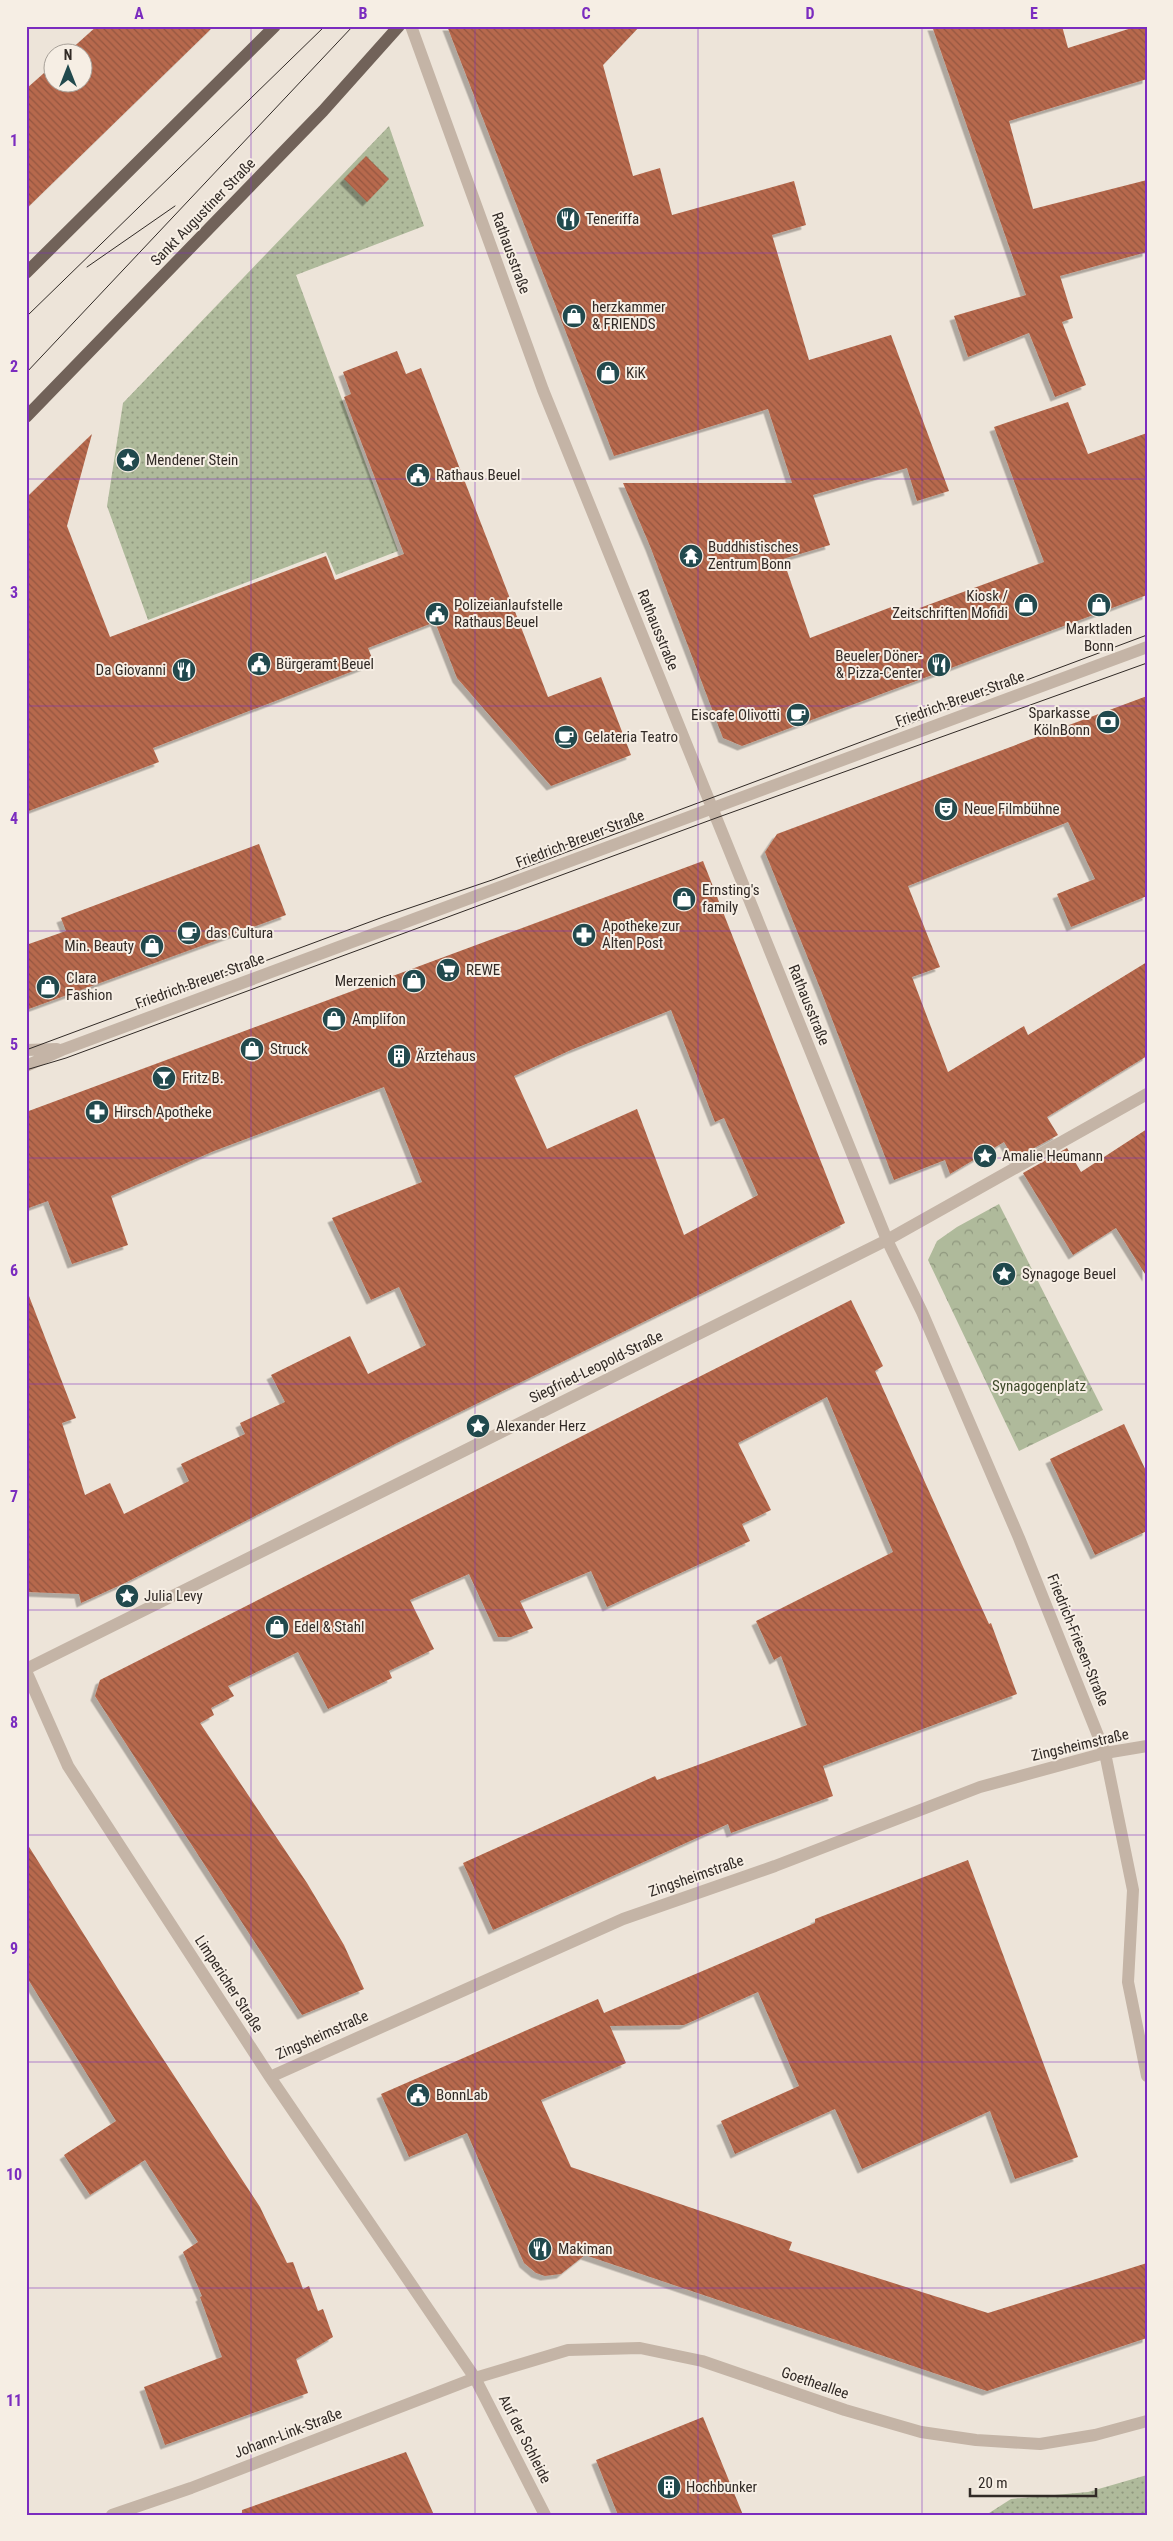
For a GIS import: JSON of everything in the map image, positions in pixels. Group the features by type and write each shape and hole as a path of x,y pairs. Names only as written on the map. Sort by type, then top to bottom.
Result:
{"main road":[{"path":"26,273 275,26"},
{"name":"Sankt Augustiner Straße","path":"26,417 324,111 399,26"}],"street":[{"name":"Rathausstraße","path":"411,26 543,390 887,1240"},
{"name":"Friedrich-Breuer-Straße","path":"26,1066 64,1049 1147,647"},
{"path":"26,1050 64,1049"},
{"name":"Siegfried-Leopold-Straße","path":"26,1670 887,1240 1147,1094"},
{"name":"Friedrich-Friesen-Straße","path":"887,1240 922,1312 1019,1538 1105,1753 1133,1890 1128,1982 1147,2076"},
{"name":"Limpericher Straße","path":"26,1670 68,1766 270,2076 476,2378"},
{"name":"Zingsheimstraße","path":"270,2076 623,1919 774,1866 980,1787 1105,1753 1147,1746"},
{"name":"Goetheallee","path":"476,2378 568,2350 640,2348 702,2361 844,2410 930,2433 976,2440 1040,2444 1096,2435 1147,2421"},
{"name":"Johann-Link-Straße","path":"112,2515 191,2488 476,2378"},
{"name":"Auf der Schleide","path":"476,2378 545,2515"}],"green space":[{"path":"389,126 424,226 296,275 398,551 336,575 326,552 148,620 107,506 123,403"},
{"name":"Synagogenplatz","path":"999,1204 1103,1410 1019,1451 928,1260 937,1241 957,1227"},
{"path":"1147,2475 1147,2515 986,2515 1011,2499 1088,2492"}],"building":[{"path":"97,26 214,26 26,209 26,89 42,75 42,92 92,92 92,42 79,42"},
{"path":"447,26 640,26 603,65 633,176 660,168 672,215 794,181 806,225 772,235 809,360 891,335 949,491 917,501 907,468 813,495 830,545 783,559 810,638 894,606 898,616 1044,562 994,427 1068,402 1088,454 1147,433 1147,595 742,746 723,738 650,546 623,483 792,483 768,409 614,456"},
{"path":"932,26 1062,26 1068,48 1138,26 1147,26 1147,79 1009,121 1033,209 1147,180 1147,252 1060,276 1073,318 1062,322 1086,385 1055,397 1029,333 968,357 954,316 1026,295"},
{"path":"366,156 389,179 367,202 344,179"},
{"path":"397,351 406,374 421,368 548,697 601,677 631,755 551,786 457,678 435,622 368,648 374,663 153,748 159,762 26,812 26,498 92,434 67,526 110,637 326,556 335,580 404,554 344,397 351,394 343,372"},
{"path":"1147,696 1147,896 1071,927 1057,894 1095,879 1068,822 908,886 940,967 912,977 948,1072 1024,1026 1028,1035 1147,962 1147,1056 1047,1117 1058,1135 1014,1159 1004,1142 950,1174 945,1160 894,1180 765,852 777,834"},
{"path":"259,844 286,915 26,1010 26,945 66,931 61,918"},
{"path":"703,861 845,1223 399,1442 125,1583 81,1603 79,1594 26,1592 26,1296 29,1296 76,1418 62,1423 85,1495 110,1483 124,1514 189,1481 181,1464 245,1434 240,1423 285,1402 271,1375 350,1336 368,1374 426,1345 399,1287 371,1300 332,1218 422,1182 384,1087 214,1151 111,1196 128,1245 72,1264 48,1201 26,1209 26,1112","holes":["671,1010 715,1122 724,1118 758,1195 684,1235 637,1109 547,1149 514,1076 571,1050"]},
{"path":"1147,1129 1147,1277 1116,1228 1073,1255 1023,1173 1067,1148 1081,1172"},
{"path":"851,1300 883,1366 875,1371 989,1624 991,1623 1017,1694 823,1766 833,1796 731,1833 728,1824 493,1930 463,1863 655,1776 657,1780 807,1725 781,1656 774,1660 756,1621 893,1552 827,1397 738,1443 771,1510 742,1524 750,1541 607,1607 591,1571 520,1601 533,1628 511,1637 498,1637 469,1574 410,1600 434,1649 389,1671 392,1678 328,1709 298,1652 228,1686 234,1696 211,1708 214,1715 200,1723 307,1883 344,1945 364,1989 302,2015 95,1696 100,1680"},
{"path":"1124,1424 1147,1473 1147,1531 1095,1555 1050,1459"},
{"path":"26,1842 137,2019 260,2207 287,2263 293,2262 303,2289 309,2286 318,2311 323,2309 333,2337 296,2359 308,2393 165,2445 144,2387 222,2357 200,2297 202,2296 183,2252 198,2242 145,2160 90,2195 64,2155 116,2121 26,1976"},
{"path":"968,1860 1078,2157 1015,2179 990,2111 862,2169 835,2109 735,2154 721,2121 799,2086 758,1992 684,2025 610,2026 626,2063 541,2100 571,2167 792,2242 789,2250 988,2313 1147,2263 1147,2338 987,2391 585,2255 561,2274 545,2276 536,2273 524,2263 467,2133 409,2157 381,2094 598,1999 604,2013 815,1923 815,1919"},
{"name":"Hochbunker","path":"703,2417 743,2515 618,2515 596,2460"},
{"path":"406,2452 434,2515 242,2515 242,2510"}],"tram line":[{"path":"26,317 325,26"},
{"path":"26,373 353,26"},
{"path":"87,267 175,206"},
{"path":"26,1050 383,917 492,880 1147,635"},
{"path":"26,1070 66,1058 716,818 1147,663"}],"place":[{"name":"Teneriffa","path":"568,219"},
{"name":"herzkammer & FRIENDS","path":"574,316"},
{"name":"KiK","path":"608,373"},
{"name":"Mendener Stein","path":"128,460"},
{"name":"Rathaus Beuel","path":"418,475"},
{"name":"Buddhistisches Zentrum Bonn","path":"691,556"},
{"name":"Kiosk / Zeitschriften Mofidi","path":"1026,605"},
{"name":"Marktladen Bonn","path":"1099,605"},
{"name":"Polizeianlaufstelle Rathaus Beuel","path":"437,614"},
{"name":"Bürgeramt Beuel","path":"259,664"},
{"name":"Beueler Döner- & Pizza-Center","path":"939,665"},
{"name":"Da Giovanni","path":"184,670"},
{"name":"Eiscafe Olivotti","path":"798,715"},
{"name":"Sparkasse KölnBonn","path":"1108,722"},
{"name":"Gelateria Teatro","path":"566,737"},
{"name":"Neue Filmbühne","path":"946,809"},
{"name":"Ernsting's family","path":"684,899"},
{"name":"das Cultura","path":"189,933"},
{"name":"Apotheke zur Alten Post","path":"584,935"},
{"name":"Min. Beauty","path":"152,946"},
{"name":"REWE","path":"448,970"},
{"name":"Merzenich","path":"414,981"},
{"name":"Clara Fashion","path":"48,987"},
{"name":"Amplifon","path":"334,1019"},
{"name":"Struck","path":"252,1049"},
{"name":"Ärztehaus","path":"399,1056"},
{"name":"Fritz B.","path":"164,1078"},
{"name":"Hirsch Apotheke","path":"97,1112"},
{"name":"Amalie Heumann","path":"985,1156"},
{"name":"Synagoge Beuel","path":"1004,1274"},
{"name":"Alexander Herz","path":"478,1426"},
{"name":"Julia Levy","path":"127,1596"},
{"name":"Edel & Stahl","path":"277,1627"},
{"name":"BonnLab","path":"418,2095"},
{"name":"Makiman","path":"540,2249"},
{"name":"Hochbunker","path":"669,2487"}]}
